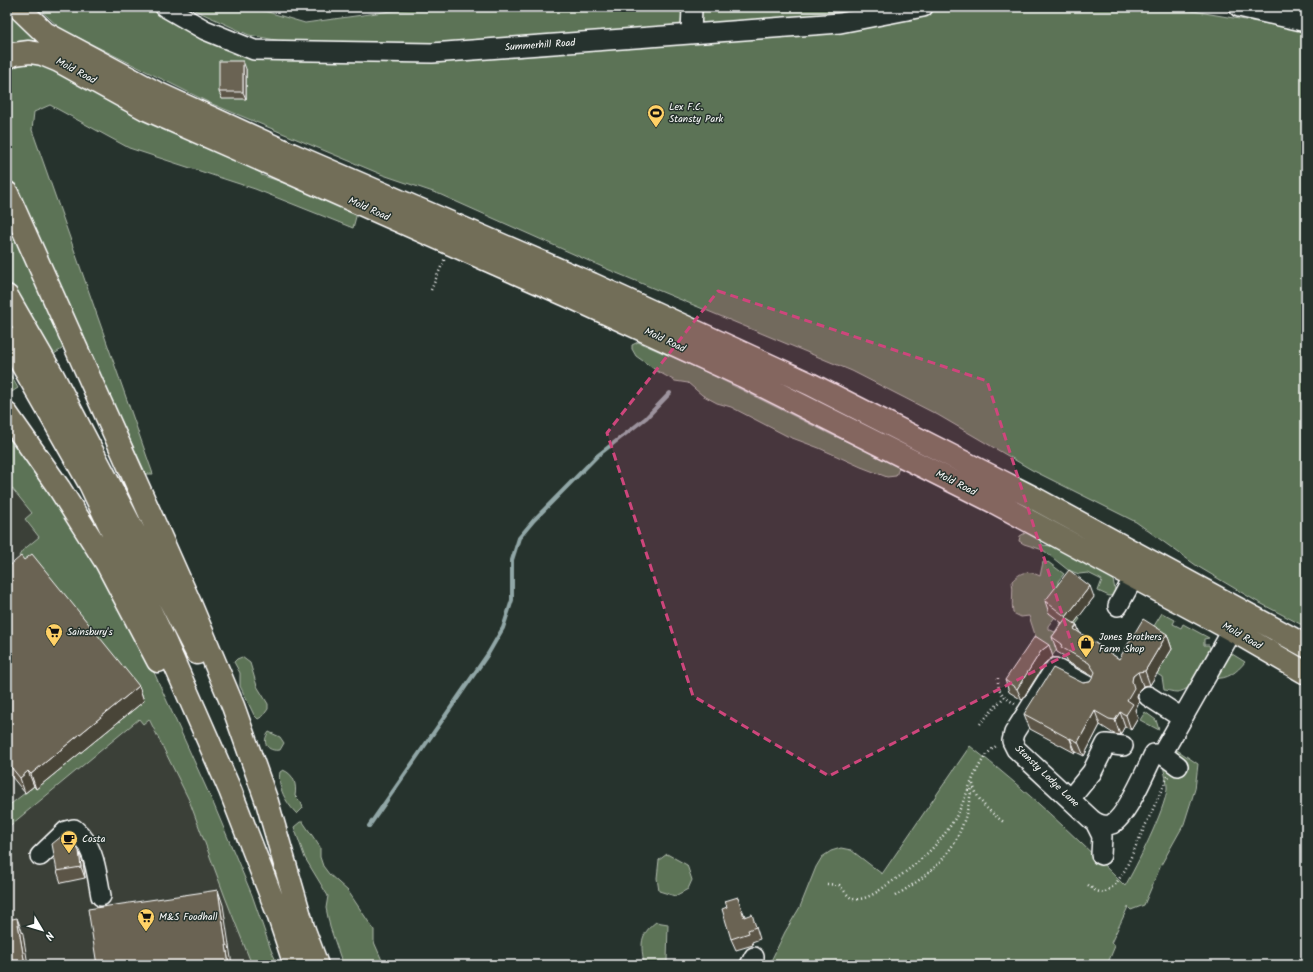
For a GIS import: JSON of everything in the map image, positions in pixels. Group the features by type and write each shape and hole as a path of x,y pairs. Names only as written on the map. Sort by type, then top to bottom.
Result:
{"main road":[{"name":"Mold Road","path":"18,7 45,33 154,92 592,284 810,384 1032,497 1306,646"},
{"name":"Mold Road","path":"7,58 14,54 29,52 42,54 59,61 146,110 451,245 750,380 959,484 1232,630 1306,673"},
{"path":"7,193 189,601 233,706 267,802 302,923"},
{"path":"7,296 53,376 202,663 317,965"},
{"path":"7,338 90,484 164,642 230,790 277,911 295,965"},
{"path":"7,414 59,488 106,562 159,664 214,790 277,911"}],"street":[{"name":"Summerhill Road","path":"165,7 205,30 254,50 432,54 840,23 923,7"},
{"path":"692,7 692,34"},
{"path":"1239,7 1306,22"},
{"path":"451,245 459,225"},
{"path":"1118,606 1145,558"},
{"path":"1095,822 1106,825 1112,824 1120,818 1162,758 1182,718 1244,611"},
{"name":"Stansty Lodge Lane","path":"1089,687 1062,662 1052,670 1014,733 1012,741 1016,749 1095,822"},
{"path":"1148,696 1182,718"},
{"path":"1070,800 1092,772 1106,744 1123,746"},
{"path":"1095,822 1102,836 1101,855"},
{"path":"40,856 66,831 74,829 88,843 95,862 101,896"}],"path":[{"path":"431,290 451,245"},
{"path":"998,678 997,686 1004,698 1026,712"},
{"path":"980,724 1004,698"},
{"path":"895,896 933,869 953,846 966,820 976,770 993,748 1003,743 1012,741"},
{"path":"1088,885 1096,891 1104,893 1115,885 1125,870 1162,758"},
{"path":"973,781 975,791 983,806 1006,823"},
{"path":"827,884 839,885 850,897 859,899 877,892 908,871 929,853 941,839 964,802 973,781"}],"highlighted area":[{"path":"718,291 987,381 1074,651 829,776 693,696 607,433"}],"shaded area":[{"path":"7,454 94,576 267,965 7,965"}],"green space":[{"path":"7,7 9,7 43,42 20,41 7,47"},
{"path":"37,7 151,7 212,39 297,44 249,35 188,7 251,7 305,23 420,7 1170,7 1297,29 1306,18 1306,627 1256,601 1197,566 1136,522 1032,470 938,415 852,371 607,269 439,194 383,175 210,103 61,29"},
{"path":"34,61 56,69 136,116 262,172 261,175 302,189 357,213 353,228 255,189 129,148 50,105 34,112 32,130 153,474 146,474 7,175 7,73 15,67"},
{"path":"7,222 65,347 51,356 7,278"},
{"path":"638,342 704,371 832,435 889,459 899,468 896,476 887,477 861,467 819,448 787,436 731,407 717,403 702,395 688,383 675,381 657,371 636,356 632,349 632,345"},
{"path":"7,369 18,388 7,395"},
{"path":"7,431 103,566 133,626 214,805 252,895 271,950 278,965 252,965 189,800 149,719 143,724 139,719 7,828 7,807 34,786 36,789 32,573 19,556 22,551 39,537 25,519 32,513 7,482"},
{"path":"1027,532 1035,533 1043,545 1060,545 1112,574 1116,595 1109,596 1098,591 1102,580 1088,573 1079,574 1068,570 1043,550 1019,541 1020,536"},
{"path":"1043,562 1048,562 1064,574 1058,581 1058,598 1047,611 1055,617 1048,626 1048,629 1055,632 1061,622 1076,616 1080,619 1052,656 1039,647 1029,616 1021,617 1013,613 1012,609 1012,581 1025,572 1040,576"},
{"path":"1162,613 1175,620 1173,624 1181,628 1183,624 1209,638 1204,639 1204,645 1209,645 1210,650 1198,676 1189,687 1177,692 1164,690 1162,677 1157,674 1149,634"},
{"path":"1229,652 1245,662 1239,669 1231,674 1223,678 1214,678"},
{"path":"242,657 250,663 257,686 268,704 268,709 263,716 258,719 254,715 240,686 240,673 234,662"},
{"path":"1145,712 1156,720 1159,730 1140,720"},
{"path":"269,732 280,737 284,743 280,750 275,750 267,746 266,739"},
{"path":"970,746 1011,779 1050,814 1125,886 1149,838 1165,798 1167,783 1163,766 1165,757 1177,750 1198,764 1195,789 1184,824 1161,865 1144,905 1131,910 1128,907 1111,943 1115,946 1107,965 769,965 785,932 800,907 816,867 822,857 831,851 841,848 851,850 882,874"},
{"path":"283,770 290,774 294,780 296,788 295,796 301,802 303,808 297,814 289,805 281,789 279,778 280,772"},
{"path":"300,822 303,822 320,847 320,857 323,866 329,874 348,891 374,930 374,942 384,965 343,965 330,927 326,908 328,896 305,858 294,827"},
{"path":"667,854 687,865 692,880 688,889 675,896 659,891 657,878 659,860"},
{"path":"656,922 668,924 667,962 671,965 644,965 642,940 650,927"}],"building":[{"path":"219,61 243,61 243,92 219,92"},
{"name":"Sainsbury's","path":"32,554 139,686 31,774 28,771 20,778 7,762 7,568 21,556 24,560"},
{"path":"1069,570 1090,586 1066,617 1045,601"},
{"path":"1066,618 1077,625 1074,629 1119,659 1143,619 1167,634 1145,671 1138,672 1133,676 1132,681 1134,688 1127,700 1133,704 1126,715 1120,712 1115,720 1109,719 1095,711 1078,742 1024,714 1053,668 1083,683 1090,682 1093,677 1095,672 1089,663 1061,647 1062,644 1052,637"},
{"path":"1035,636 1049,645 1041,651 1017,689 1005,680"},
{"path":"68,831 79,851 81,867 57,871 52,844"},
{"name":"M&S Foodhall","path":"218,890 229,965 97,965 88,909"},
{"path":"738,897 744,917 752,914 756,927 748,930 749,933 731,939 722,909 727,907 725,901"},
{"path":"17,918 25,965 7,965 7,920"}],"waterway":[{"path":"369,826 488,654 503,628 512,600 512,560 519,538 534,520 597,456 646,418 670,393"}],"place":[{"name":"Lex F.C. Stansty Park","path":"656,128"},
{"name":"Sainsbury's","path":"54,647"},
{"name":"Jones Brothers Farm Shop","path":"1086,658"},
{"name":"Costa","path":"69,854"},
{"name":"M&S Foodhall","path":"146,932"}]}
